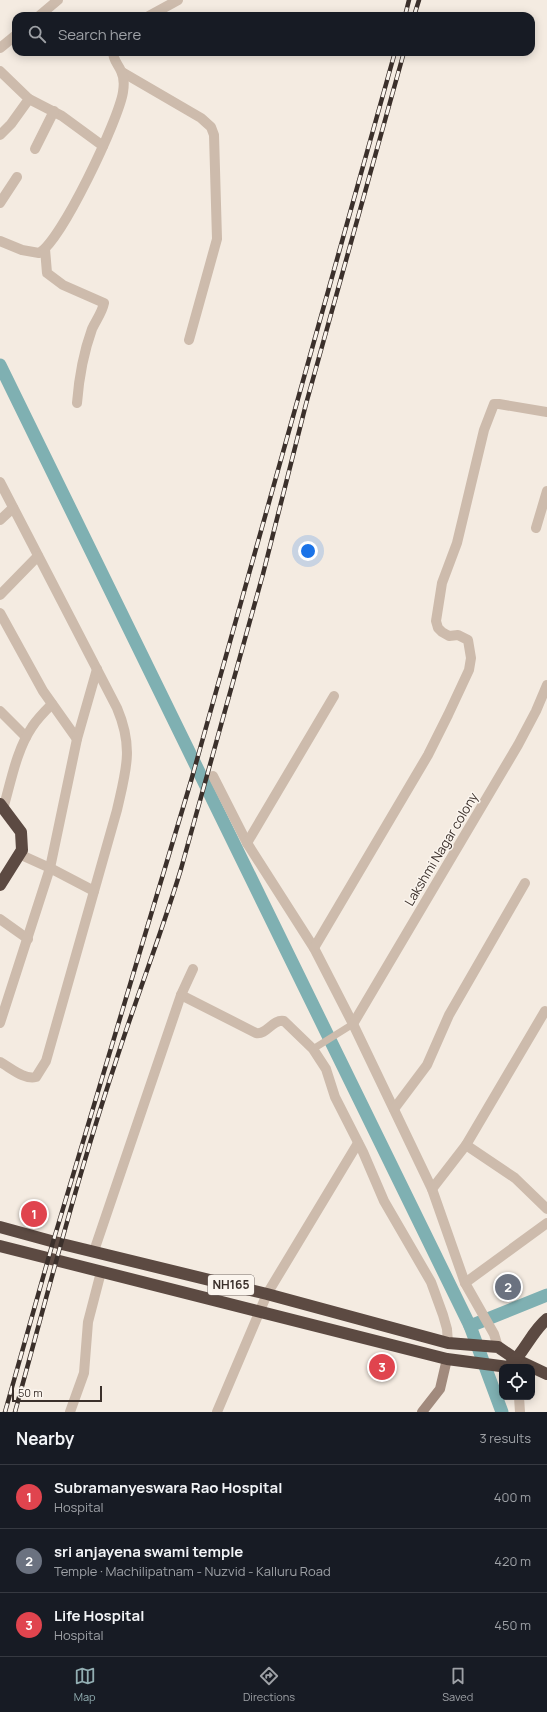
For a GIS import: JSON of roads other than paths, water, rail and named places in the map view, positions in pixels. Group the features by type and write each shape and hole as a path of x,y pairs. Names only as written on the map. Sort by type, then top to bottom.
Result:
{"highway":[{"path":"1,806 21,832 22,850 1,882"},
{"name":"NH165","path":"0,1227 267,1294 448,1343 493,1346"},
{"name":"NH165","path":"0,1246 447,1359 508,1367 517,1363"},
{"path":"517,1363 539,1325 547,1319"},
{"path":"493,1346 517,1363 547,1374"}],"street":[{"path":"44,12 58,0"},
{"path":"156,12 178,0"},
{"path":"0,48 12,38"},
{"path":"113,56 122,72 201,118 211,127 214,135 217,239 189,340"},
{"path":"0,71 28,100 54,111 104,146"},
{"path":"0,241 22,250 36,253 45,249 76,200 104,146 117,114 123,93 122,72"},
{"path":"0,135 11,124 28,100"},
{"path":"35,149 54,111"},
{"path":"0,203 17,177"},
{"path":"45,249 47,273 63,285 104,303 102,313 93,326 79,373 77,403"},
{"path":"314,948 428,755 469,670 471,658 468,640 458,635 448,636 438,628 436,621 442,583 457,543 489,413 494,404 547,412"},
{"path":"0,482 124,725 128,748 127,768 117,810 46,1061 41,1072 36,1077 30,1079 0,1062"},
{"path":"536,528 547,491"},
{"path":"0,520 13,508"},
{"path":"0,595 38,556"},
{"path":"0,613 43,691 77,739"},
{"path":"0,1023 3,1004 28,940 50,868 77,739 97,670"},
{"name":"Lakshmi Nagar colony","path":"353,1024 518,745 547,685"},
{"path":"247,843 334,696"},
{"path":"1,806 19,751 26,737 33,726 52,704"},
{"path":"0,711 26,737"},
{"path":"213,776 247,843 314,948 353,1024 432,1189 465,1282 494,1334 493,1346"},
{"path":"19,854 94,891"},
{"path":"394,1109 427,1065 449,1015 525,883"},
{"path":"0,919 28,940"},
{"path":"94,1251 181,996 193,969"},
{"path":"181,996 256,1033 262,1033 280,1020 284,1021 313,1049 326,1069 336,1097 363,1152 384,1201 431,1282 444,1315 448,1343"},
{"path":"432,1189 466,1145 545,1011"},
{"path":"217,1412 267,1294 358,1143"},
{"path":"466,1145 515,1178 547,1209"},
{"path":"465,1282 547,1223"},
{"path":"70,1412 84,1373 88,1322 101,1272"},
{"path":"422,1412 440,1389 447,1359"},
{"path":"519,1400 520,1412"}],"lane":[{"path":"313,1049 353,1024"}],"waterway":[{"path":"0,365 470,1326 502,1412"},
{"path":"470,1326 547,1295"}],"railway":[{"path":"406,12 409,0"},
{"path":"415,12 419,0"},
{"path":"5,1412 53,1242 191,781 394,56"},
{"path":"15,1412 63,1237 101,1107 181,869 263,574 306,404 403,56"}],"place":[{"name":"Subramanyeswara Rao Hospital","path":"34,1214"},
{"name":"sri anjayena swami temple","path":"508,1287"},
{"name":"Life Hospital","path":"382,1367"}]}
